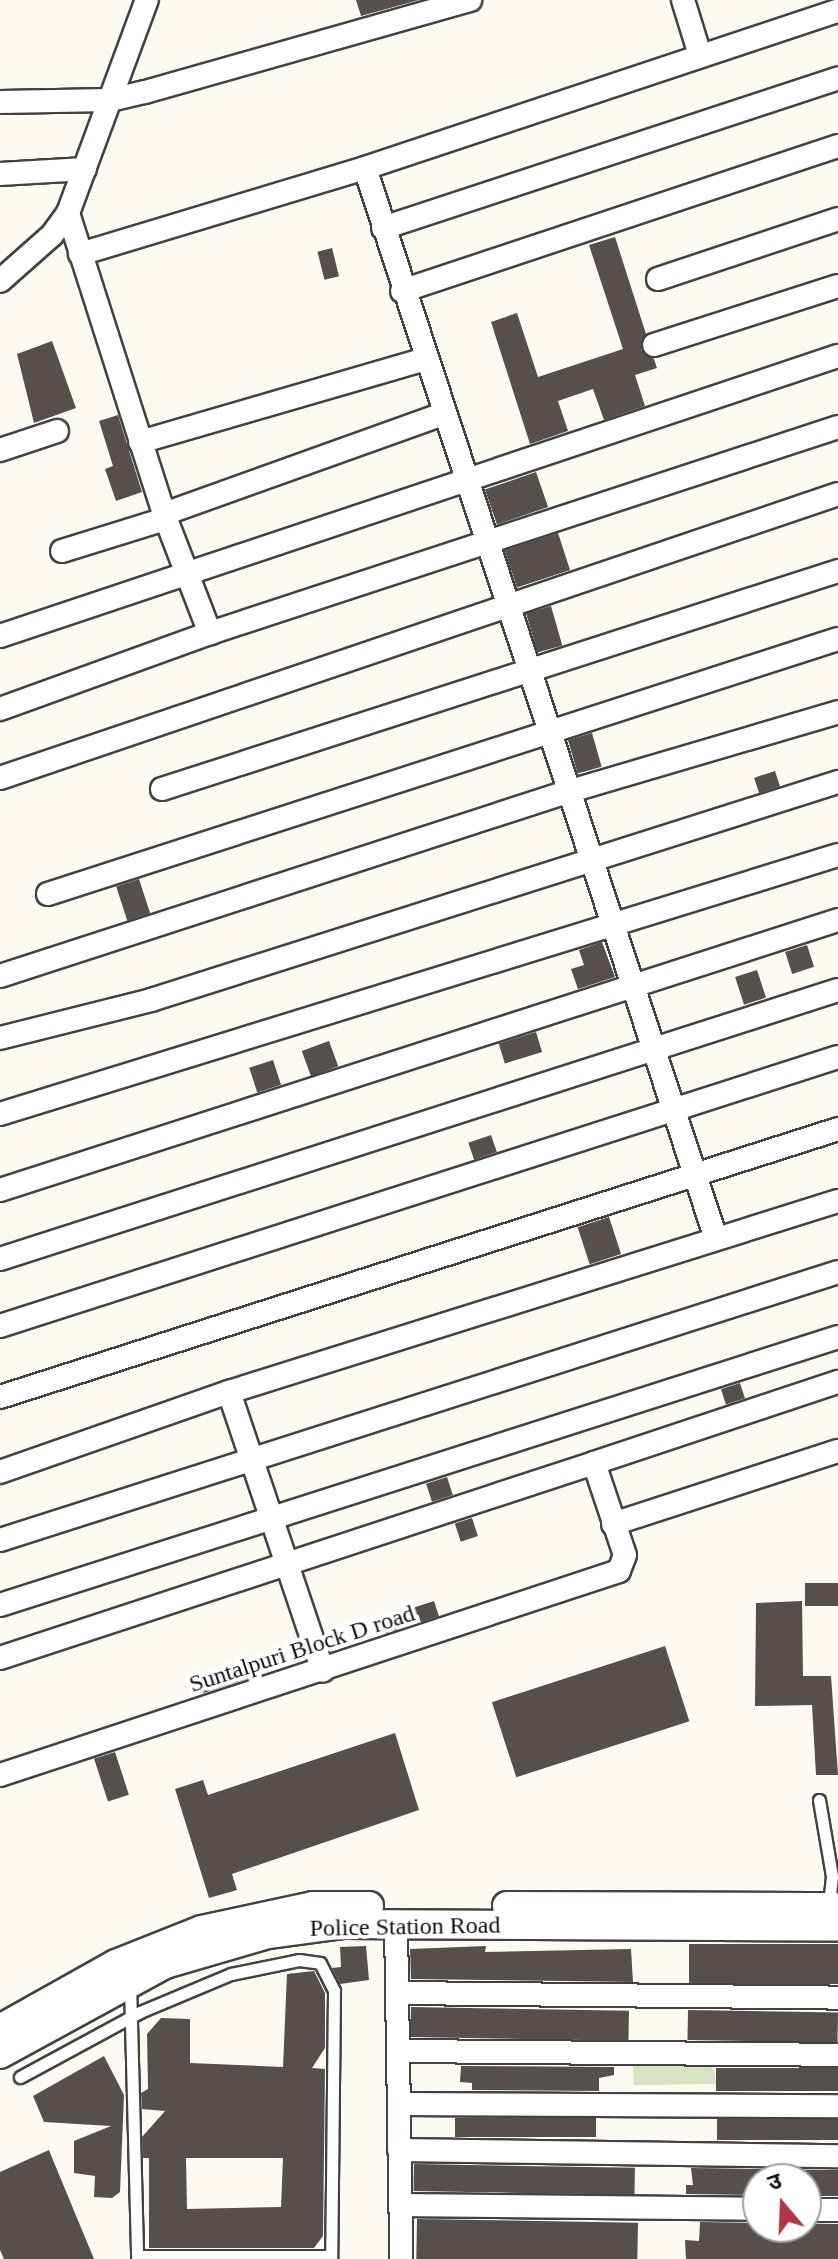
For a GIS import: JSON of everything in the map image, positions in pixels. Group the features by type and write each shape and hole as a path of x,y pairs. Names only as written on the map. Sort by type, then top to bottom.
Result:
{"street":[{"path":"0,281 52,235 68,213 147,0"},
{"path":"0,102 110,100 470,0"},
{"path":"683,0 700,55"},
{"path":"80,254 365,168 838,11"},
{"path":"383,228 838,78"},
{"path":"402,291 838,146"},
{"path":"365,168 484,544 529,670 716,1239"},
{"path":"0,174 85,169"},
{"path":"68,213 164,517 210,633"},
{"path":"658,279 838,219"},
{"path":"654,345 838,286"},
{"path":"0,636 464,478 838,356"},
{"path":"140,442 425,359"},
{"path":"62,551 164,517 443,414"},
{"path":"0,709 210,633 838,427"},
{"path":"0,450 57,431"},
{"path":"0,778 838,494"},
{"path":"162,789 838,571"},
{"path":"48,894 838,639"},
{"path":"0,976 567,792 838,712"},
{"path":"0,1038 151,1000 838,782"},
{"path":"0,1114 838,855"},
{"path":"0,1190 838,920"},
{"path":"0,1259 838,990"},
{"path":"0,1326 838,1057"},
{"path":"0,1397 838,1129"},
{"path":"1,1467 229,1392 838,1201"},
{"path":"0,1540 838,1272"},
{"path":"0,1605 838,1337"},
{"path":"0,1658 838,1382"},
{"path":"229,1392 323,1671"},
{"path":"594,1463 613,1524 838,1451"},
{"name":"Suntalpuri Block D road","path":"0,1775 619,1571 625,1555 613,1524"},
{"name":"Police Station Road","path":"0,2029 116,1964 202,1930 313,1906 835,1913"},
{"name":"Police Station Road","path":"0,2054 165,1964 268,1934 344,1924 835,1913"},
{"path":"396,1924 401,2259"},
{"path":"397,1993 838,1998"},
{"path":"398,2051 838,2055"},
{"path":"399,2104 838,2106"},
{"path":"399,2150 838,2156"},
{"path":"400,2205 742,2209"}],"lane":[{"path":"819,1800 835,1913"},
{"path":"20,2077 131,2017 261,1966 312,1960 324,1968 334,1991 331,2258 138,2258 131,2017 130,1983"}],"green space":[{"path":"632,2052 706,2064 714,2068 716,2084 634,2085"}],"building":[{"path":"356,0 419,0 361,16"},
{"path":"615,237 646,334 641,350 654,359 657,368 635,375 645,406 604,420 593,389 558,401 568,431 530,444 491,322 517,313 538,377 623,349 589,245"},
{"path":"332,248 339,276 324,280 317,252"},
{"path":"52,341 76,408 34,423 17,354"},
{"path":"118,415 142,492 116,501 105,469 113,466 99,421"},
{"path":"536,472 548,507 497,525 485,490"},
{"path":"558,533 570,570 517,587 505,550"},
{"path":"551,606 562,645 537,653 526,613"},
{"path":"592,733 602,767 578,774 568,740"},
{"path":"775,771 780,786 759,793 754,778"},
{"path":"139,879 150,913 127,921 116,886"},
{"path":"602,942 615,977 578,989 571,969 584,965 579,950"},
{"path":"807,945 814,967 792,974 785,952"},
{"path":"757,970 766,998 744,1005 735,977"},
{"path":"536,1032 542,1052 505,1063 499,1043"},
{"path":"329,1041 338,1066 311,1076 302,1051"},
{"path":"273,1060 281,1085 257,1092 249,1068"},
{"path":"491,1135 497,1152 474,1160 468,1143"},
{"path":"609,1217 621,1254 590,1264 578,1227"},
{"path":"740,1383 745,1398 726,1404 721,1389"},
{"path":"447,1477 453,1495 432,1502 426,1484"},
{"path":"472,1518 478,1536 461,1542 455,1524"},
{"path":"805,1583 838,1583 838,1606 805,1606"},
{"path":"434,1601 439,1616 386,1634 381,1618"},
{"path":"802,1601 803,1676 831,1676 838,1775 816,1775 812,1705 755,1706 756,1603"},
{"path":"665,1646 689,1721 516,1777 492,1702"},
{"path":"250,1661 255,1676 203,1693 198,1678"},
{"path":"395,1733 419,1810 232,1874 237,1890 209,1898 175,1789 203,1780 208,1795"},
{"path":"115,1752 129,1795 108,1802 94,1759"},
{"path":"689,1944 838,1944 838,1984 689,1984"},
{"path":"366,1946 369,1980 340,1984 332,1968 341,1967 340,1947"},
{"path":"486,1946 485,1952 631,1949 633,1982 411,1979 410,1949"},
{"path":"314,1971 325,1993 325,2048 312,2068 325,2069 323,2236 314,2248 149,2248 149,2158 143,2158 142,2137 165,2111 142,2109 141,2093 148,2089 147,2034 161,2018 190,2019 190,2063 283,2067 287,1974","holes":["186,2158 283,2158 281,2207 187,2209"]},
{"path":"411,2007 629,2011 628,2041 410,2037"},
{"path":"688,2010 838,2013 837,2043 687,2040"},
{"path":"104,2056 124,2095 120,2192 112,2198 94,2197 95,2176 74,2173 74,2141 111,2126 44,2122 33,2096"},
{"path":"461,2066 614,2067 614,2075 599,2078 599,2091 472,2090 472,2083 460,2082"},
{"path":"716,2068 838,2068 838,2091 716,2091"},
{"path":"455,2118 596,2118 596,2137 455,2137"},
{"path":"717,2119 838,2119 838,2140 717,2140"},
{"path":"49,2150 94,2259 4,2259 0,2250 0,2172"},
{"path":"414,2164 635,2168 634,2195 414,2191"},
{"path":"691,2168 742,2169 742,2195 686,2194 686,2185 693,2185"},
{"path":"822,2170 838,2170 838,2196 822,2196"},
{"path":"417,2219 638,2223 637,2259 416,2259"},
{"path":"700,2222 742,2223 742,2243 822,2243 822,2224 838,2224 838,2259 686,2259 685,2240 699,2241"}]}
